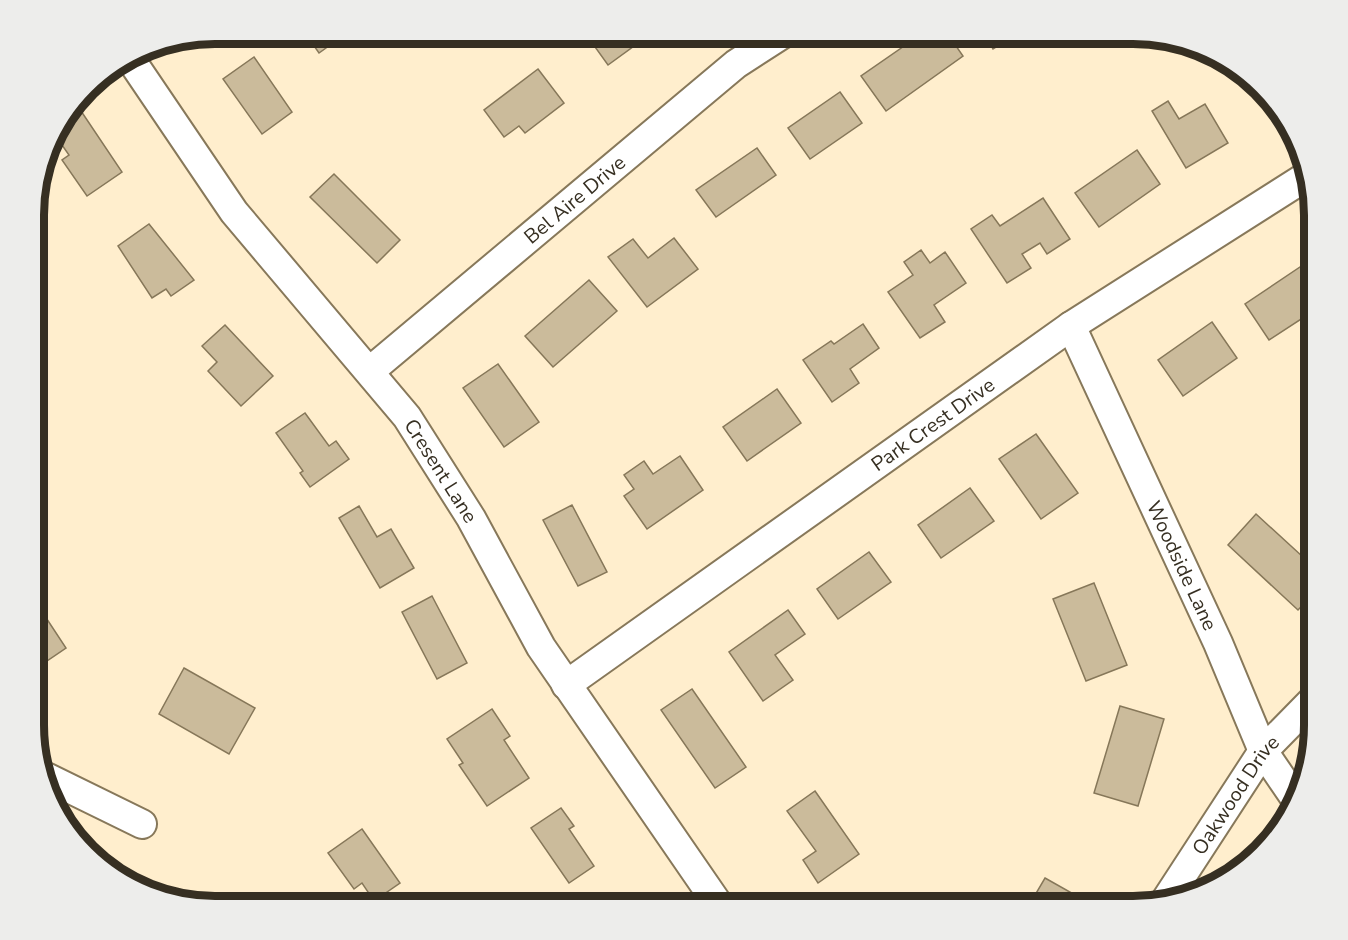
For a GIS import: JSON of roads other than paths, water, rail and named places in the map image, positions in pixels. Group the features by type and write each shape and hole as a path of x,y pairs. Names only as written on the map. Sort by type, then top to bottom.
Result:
{"street":[{"name":"Bel Aire Drive","path":"370,371 736,64 767,44"},
{"name":"Cresent Lane","path":"134,64 234,212 407,417 471,518 536,639 566,686 712,896"},
{"name":"Park Crest Drive","path":"566,686 1071,326 1301,180"},
{"name":"Woodside Lane","path":"1071,326 1218,644 1263,751 1291,792"},
{"name":"Oakwood Drive","path":"1171,892 1263,751 1304,709"},
{"path":"52,780 142,824"}]}
